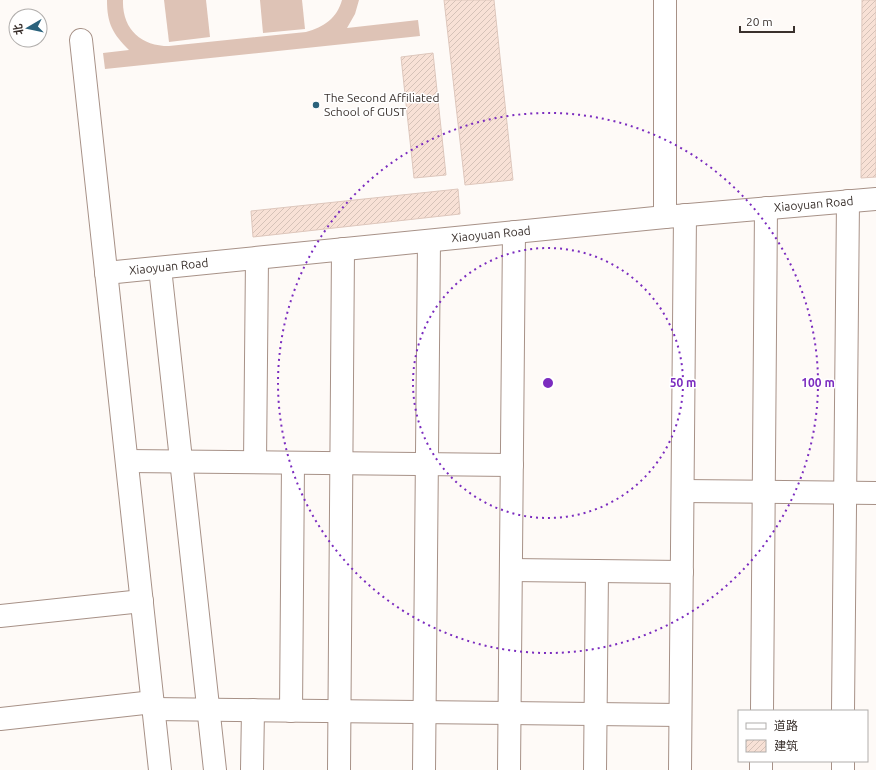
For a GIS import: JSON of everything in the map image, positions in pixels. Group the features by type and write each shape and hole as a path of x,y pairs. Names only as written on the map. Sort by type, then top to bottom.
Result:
{"street":[{"path":"665,0 675,216 683,491 680,770"},
{"path":"81,40 160,770"},
{"name":"Xiaoyuan Road","path":"106,273 675,216 876,198"},
{"path":"843,710 848,201"},
{"path":"762,710 766,208"},
{"path":"510,770 514,232"},
{"path":"424,770 429,241"},
{"path":"339,770 343,250"},
{"path":"255,462 257,258"},
{"path":"160,268 215,770"},
{"path":"127,461 512,465"},
{"path":"290,711 293,463"},
{"path":"683,491 876,493"},
{"path":"511,570 682,572"},
{"path":"595,770 596,571"},
{"path":"0,616 142,601"},
{"path":"0,719 153,705 208,710 680,715"},
{"path":"252,770 253,710"}],"shaded area":[{"path":"107,0 123,0 126,19 135,34 150,43 159,45 169,46 306,32 329,21 337,12 342,0 359,0 355,14 347,28 418,20 420,36 105,69 103,53 129,50 112,28 108,16"},
{"path":"164,0 206,0 210,37 169,42"},
{"path":"260,0 302,0 305,29 263,33"}],"building":[{"path":"444,0 494,0 513,180 465,185"},
{"path":"862,0 876,0 876,177 861,178"},
{"path":"433,53 446,175 414,178 401,57"},
{"path":"458,189 460,214 253,237 251,211"}],"place":[{"name":"The Second Affiliated School of GUST","path":"316,105"}]}
